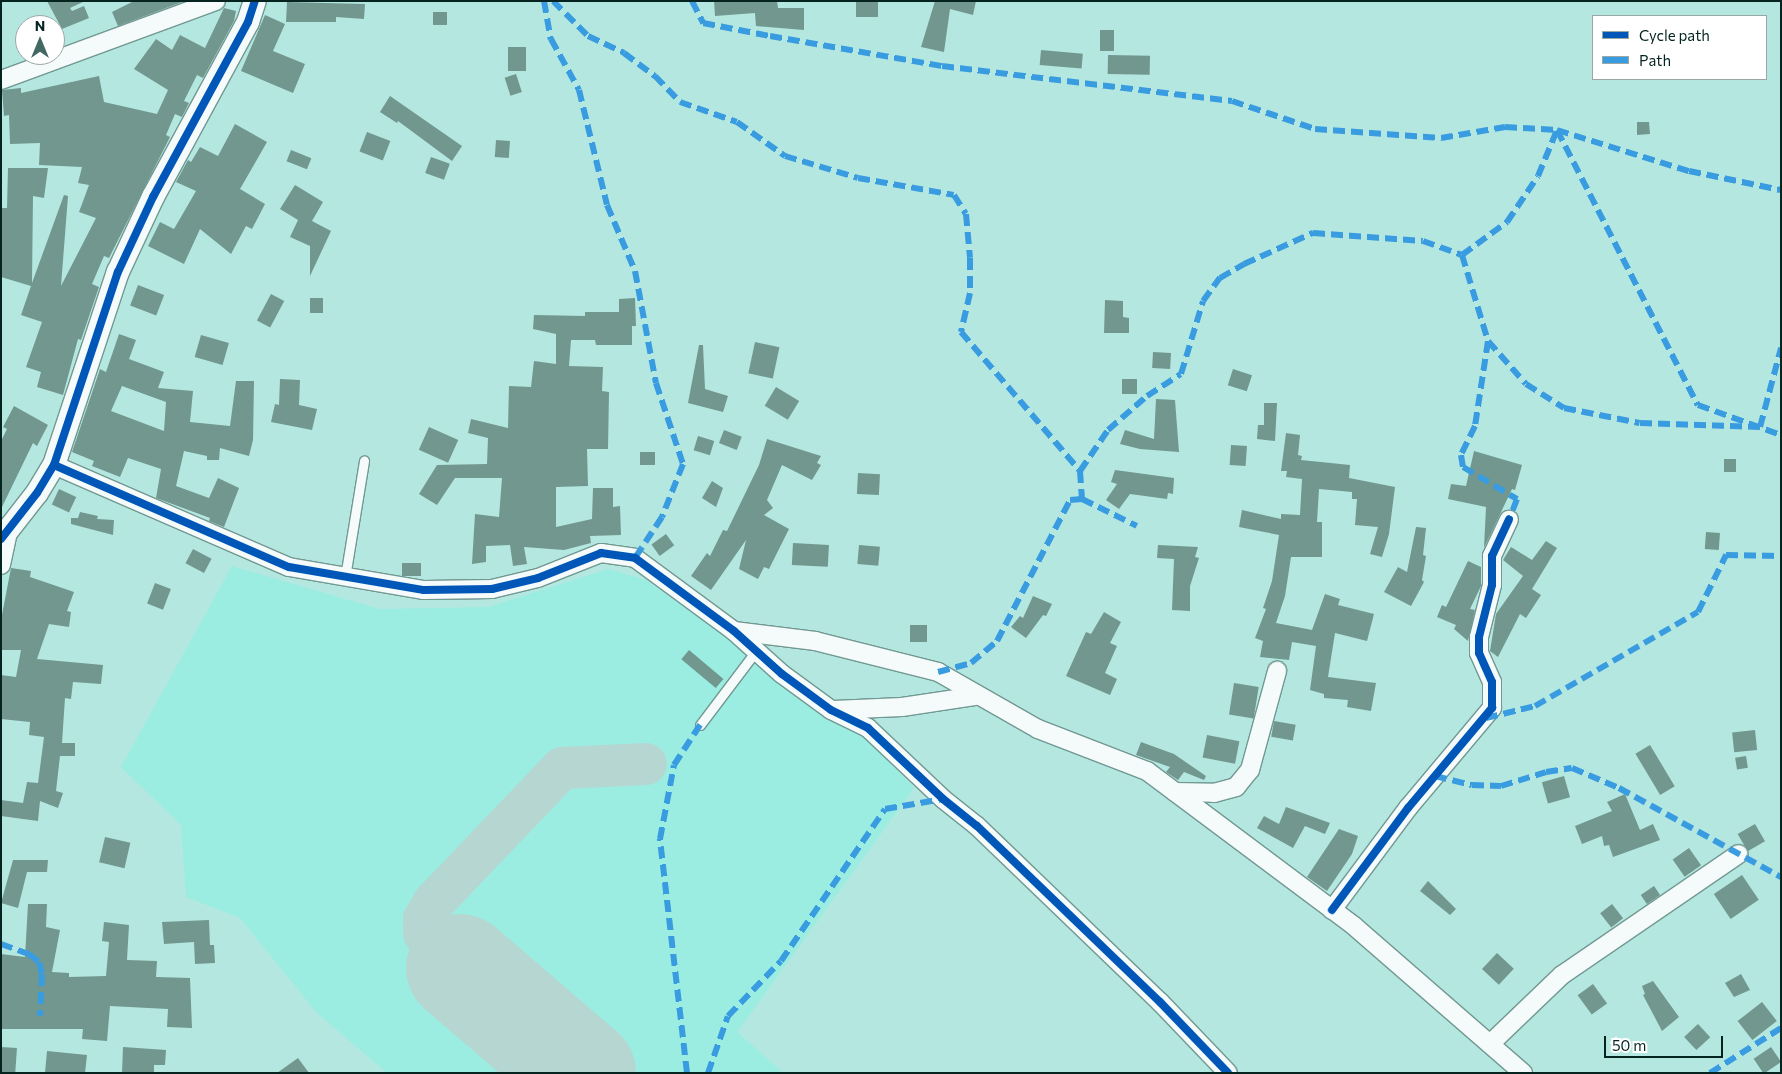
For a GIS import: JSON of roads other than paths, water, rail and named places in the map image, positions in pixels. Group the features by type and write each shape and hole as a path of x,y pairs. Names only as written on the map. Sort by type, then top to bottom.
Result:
{"street":[{"path":"1,80 216,1"},
{"path":"1,565 4,536 54,465 118,272 153,197 248,22 255,1"},
{"path":"54,465 289,567 424,590 492,589 538,578 601,553 635,558 734,631 782,674 831,710 868,728 943,799 977,826 1160,1002 1228,1073"},
{"path":"1332,910 1408,808 1492,708 1492,682 1479,654 1479,637 1492,585 1492,556 1509,520"},
{"path":"734,631 815,641 938,672 976,696 1038,729 1147,771 1332,910 1523,1073"},
{"path":"1175,792 1214,793 1236,786 1250,770 1277,671"},
{"path":"831,710 902,707 976,696"},
{"path":"1490,1044 1562,975 1739,854"}],"lane":[{"path":"344,577 364,461"},
{"path":"700,725 756,651"}]}
